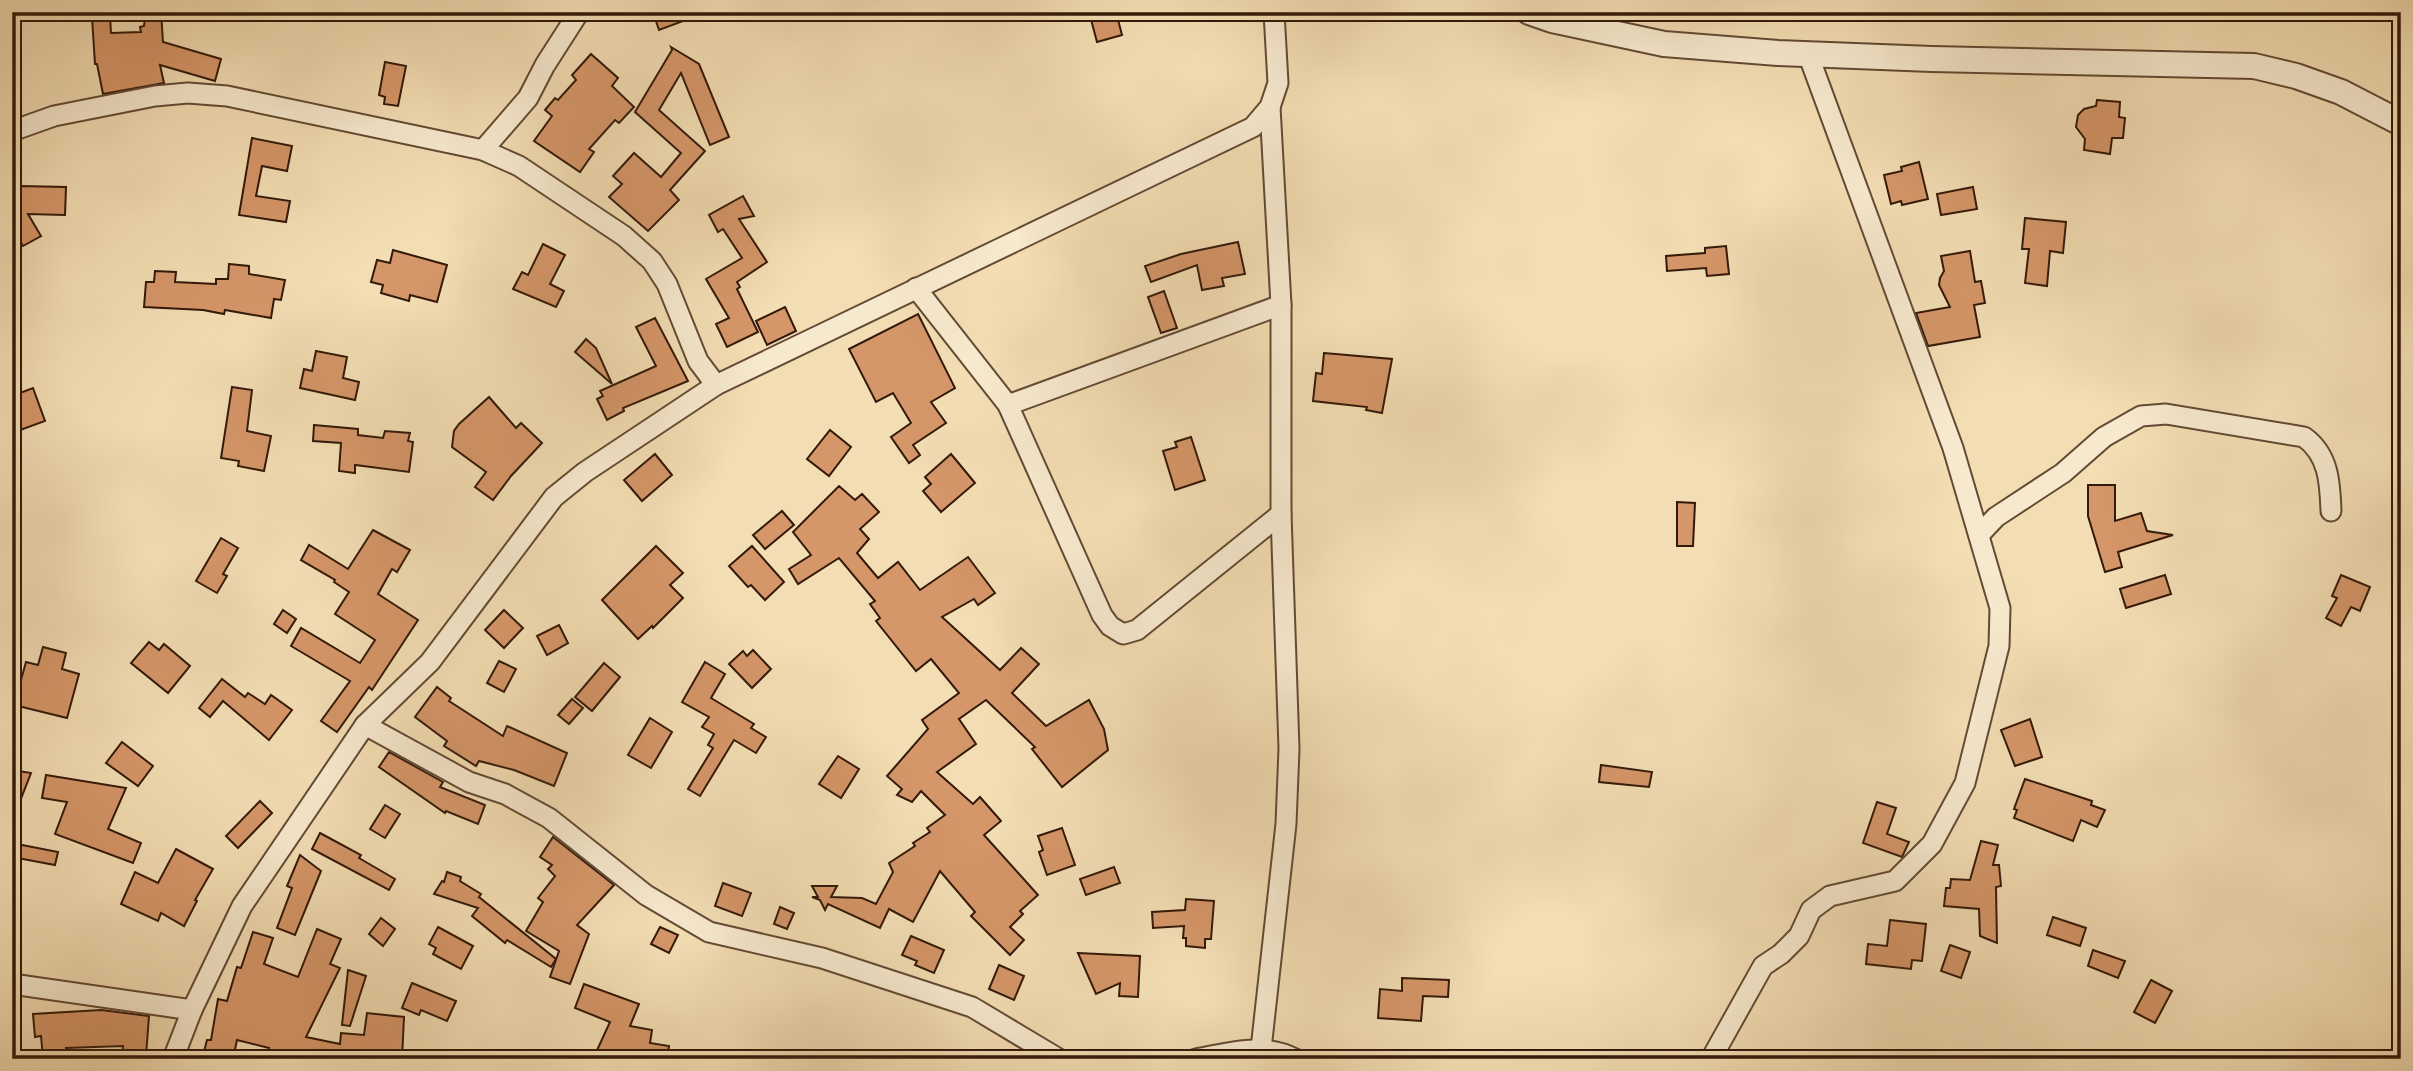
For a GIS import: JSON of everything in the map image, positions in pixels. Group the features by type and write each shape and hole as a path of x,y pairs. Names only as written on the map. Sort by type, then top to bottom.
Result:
{"street":[{"path":"482,150 528,98 545,65 579,12"},
{"path":"1261,1049 1286,824 1289,749 1281,513 1281,305 1270,107 1278,83 1273,12"},
{"path":"1529,12 1552,20 1664,44 1808,54 2254,66 2296,76 2341,92 2401,123"},
{"path":"1711,1059 1763,966 1781,954 1799,936 1811,910 1830,896 1895,881 1932,845 1965,783 1999,646 2000,608 1953,448 1808,54"},
{"path":"12,131 54,116 155,96 188,93 227,96 482,150 519,166 624,236 652,261 667,284 698,361 716,385"},
{"path":"173,1059 192,1010 242,906 365,726 429,662 554,497 585,472 716,385 1253,127 1270,107"},
{"path":"916,288 1009,405 1102,615 1110,626 1123,634 1137,630 1281,513"},
{"path":"1009,405 1281,305"},
{"path":"1979,535 1996,517 2063,473 2104,437 2141,416 2166,414 2304,437 2313,443 2329,474 2331,511"},
{"path":"365,726 470,782 505,794 549,818 646,895 709,932 822,958 972,1007 1059,1059"},
{"path":"12,984 192,1010"},
{"path":"1196,1059 1261,1049 1286,1054 1295,1059"}],"building":[{"path":"146,12 161,12 163,42 221,59 215,81 160,65 164,83 103,94 95,64 92,17 110,16 111,33 141,32 140,27 144,26"},
{"path":"653,12 701,12 702,14 659,30"},
{"path":"1089,12 1116,12 1122,35 1097,42"},
{"path":"671,47 699,64 729,137 710,145 681,73 659,110 705,151 670,190 679,200 648,231 609,197 622,184 613,176 634,153 661,177 681,153 635,112 672,50"},
{"path":"591,54 618,78 612,86 634,107 619,123 615,120 589,149 594,152 580,172 534,141 552,116 545,110 576,80 572,75"},
{"path":"385,62 406,66 398,106 384,104 385,97 379,95"},
{"path":"2097,100 2120,102 2119,117 2125,118 2123,138 2112,138 2110,154 2084,150 2085,139 2076,127 2078,115 2084,109 2096,106"},
{"path":"252,138 292,146 287,171 262,166 256,196 290,201 286,222 239,215"},
{"path":"1919,162 1928,199 1902,205 1901,201 1891,204 1884,175 1902,171 1901,167"},
{"path":"20,186 66,187 65,215 28,214 41,236 23,246 14,230 20,227"},
{"path":"1973,187 1977,209 1941,215 1937,194"},
{"path":"743,196 754,216 739,219 767,262 737,282 740,287 737,289 758,332 727,347 716,324 729,318 706,279 742,258 723,229 718,232 709,215"},
{"path":"2025,218 2066,222 2063,253 2050,251 2047,286 2025,283 2029,249 2022,249"},
{"path":"1238,242 1245,274 1222,278 1224,286 1202,290 1197,265 1151,282 1145,266 1181,254"},
{"path":"543,244 565,255 550,284 564,291 556,307 513,289 522,272 528,275"},
{"path":"1726,246 1729,274 1707,276 1706,268 1667,271 1666,256 1705,253 1705,248"},
{"path":"393,250 447,265 437,302 410,295 409,301 381,293 383,285 371,282 377,260 390,263"},
{"path":"1970,251 1975,282 1981,281 1985,303 1974,305 1980,337 1928,346 1916,313 1950,307 1939,285 1944,271 1941,256"},
{"path":"229,264 249,266 249,274 285,280 281,300 274,299 271,318 225,310 224,314 203,310 144,307 146,282 154,282 155,271 176,272 175,282 216,284 216,279 228,279"},
{"path":"1164,291 1177,328 1161,333 1148,297"},
{"path":"785,307 796,331 767,345 756,321"},
{"path":"918,314 955,388 931,402 946,423 913,445 920,455 909,463 891,437 911,423 893,393 876,402 849,349"},
{"path":"655,318 688,381 623,408 624,411 607,420 597,399 603,396 600,391 656,366 636,327"},
{"path":"586,339 596,348 612,384 575,352"},
{"path":"316,351 347,357 343,378 359,382 355,400 300,388 304,369 312,371"},
{"path":"1324,353 1392,359 1382,413 1366,410 1367,407 1313,401 1316,373 1322,374"},
{"path":"232,387 252,390 247,431 271,436 264,471 238,466 239,461 221,458"},
{"path":"33,388 45,421 12,433 12,396"},
{"path":"489,397 516,428 521,423 542,443 493,500 475,487 486,472 452,447 454,431 459,424"},
{"path":"314,425 358,429 358,435 383,438 385,431 410,433 408,441 413,442 409,472 355,465 355,473 339,471 341,443 313,441"},
{"path":"830,430 851,447 829,476 807,459"},
{"path":"1191,437 1205,480 1175,490 1163,451 1177,447 1175,442"},
{"path":"655,454 672,475 642,501 624,480"},
{"path":"951,454 975,483 941,512 923,491 931,484 925,477"},
{"path":"2088,485 2115,485 2115,521 2141,513 2147,531 2173,535 2118,552 2122,567 2105,572 2088,516"},
{"path":"839,486 855,500 862,494 879,512 860,529 869,539 857,553 878,578 898,562 920,590 968,557 995,593 978,605 974,599 942,617 1000,670 1021,648 1039,664 1012,693 1046,726 1089,700 1104,729 1108,750 1062,787 1032,749 1035,747 986,700 959,719 976,744 937,772 973,804 980,797 1001,821 984,835 1038,895 1020,911 1023,914 1010,927 1024,940 1010,955 971,916 975,912 940,871 913,922 889,909 880,928 828,904 825,910 820,900 812,897 818,897 812,886 837,886 831,897 862,898 876,904 893,872 889,863 915,846 913,843 930,832 927,828 945,815 921,791 912,802 897,795 902,789 887,776 928,729 922,720 959,693 931,659 916,671 876,621 880,618 870,604 875,601 839,558 798,584 789,569 811,555 793,532"},
{"path":"1677,502 1695,503 1693,546 1677,546"},
{"path":"782,511 794,525 765,549 753,535"},
{"path":"373,530 410,550 397,572 392,569 378,594 418,620 372,690 369,687 337,732 321,721 350,681 291,646 301,628 360,663 375,640 335,614 349,592 334,582 335,580 301,560 309,545 348,569"},
{"path":"221,538 238,548 223,574 227,576 217,593 196,581"},
{"path":"656,546 683,573 670,585 683,598 638,639 602,600"},
{"path":"752,546 784,582 765,600 751,585 748,587 729,566"},
{"path":"2165,575 2171,594 2126,608 2120,589"},
{"path":"2341,575 2370,587 2360,611 2351,607 2341,626 2326,618 2337,598 2332,596"},
{"path":"283,610 296,619 287,633 274,624"},
{"path":"504,610 523,628 504,648 485,630"},
{"path":"559,625 568,643 547,655 537,636"},
{"path":"149,642 159,650 164,644 190,666 168,693 131,663"},
{"path":"43,647 66,653 62,669 79,674 67,718 14,705 26,662 38,665"},
{"path":"753,650 771,669 752,688 729,664 743,651 747,656"},
{"path":"499,661 516,669 504,692 487,683"},
{"path":"705,662 725,674 711,698 754,724 751,728 766,737 756,753 734,740 700,796 688,789 713,748 708,745 714,734 702,727 709,717 682,702"},
{"path":"604,663 620,677 592,711 575,697"},
{"path":"222,679 245,697 248,693 265,704 271,695 292,710 269,740 223,701 210,717 199,708"},
{"path":"437,687 451,698 449,701 503,736 507,726 567,753 554,786 514,770 479,761 476,766 444,746 447,741 415,717"},
{"path":"572,699 583,708 569,724 558,715"},
{"path":"650,718 672,732 651,768 628,755"},
{"path":"2030,719 2042,757 2015,766 2001,730"},
{"path":"122,742 153,766 138,786 106,763"},
{"path":"389,752 443,782 440,787 485,805 478,824 446,811 445,813 379,767"},
{"path":"838,756 859,769 841,798 819,784"},
{"path":"1601,765 1652,772 1649,787 1599,782"},
{"path":"12,770 31,773 13,819 12,819"},
{"path":"46,775 126,788 108,829 141,843 133,863 55,834 67,802 42,798"},
{"path":"2025,779 2092,801 2091,805 2105,810 2097,827 2081,820 2073,841 2014,818 2017,810 2014,809"},
{"path":"260,801 272,813 238,848 226,836"},
{"path":"1877,802 1896,808 1887,834 1909,842 1902,857 1863,843"},
{"path":"385,805 400,814 385,838 370,829"},
{"path":"1062,828 1075,865 1047,875 1039,852 1043,850 1038,836"},
{"path":"320,833 361,855 359,858 395,879 389,890 312,849"},
{"path":"553,837 614,885 577,925 589,934 570,984 550,977 559,951 526,931 543,902 538,898 555,876 548,869 552,865 540,857"},
{"path":"1981,841 1998,845 1993,865 1999,865 2001,886 1996,887 1997,943 1980,936 1979,909 1944,906 1946,888 1950,888 1951,879 1970,880"},
{"path":"12,843 58,852 55,865 12,857"},
{"path":"176,849 213,869 184,926 161,913 158,921 121,904 135,872 158,883"},
{"path":"300,855 321,871 295,935 277,928 292,888 287,886"},
{"path":"1114,867 1120,883 1086,895 1080,879"},
{"path":"447,872 461,877 460,881 481,894 479,897 556,959 551,967 507,940 505,943 472,916 478,908 434,894 442,881 444,882"},
{"path":"723,883 751,893 742,916 715,906"},
{"path":"1186,899 1214,901 1211,939 1205,939 1205,948 1186,946 1186,938 1183,938 1184,926 1153,928 1152,912 1185,910"},
{"path":"780,907 794,913 787,929 774,924"},
{"path":"2053,917 2086,928 2080,946 2047,935"},
{"path":"381,918 395,929 383,946 369,934"},
{"path":"1890,920 1926,924 1922,961 1912,960 1911,969 1866,964 1868,944 1887,946"},
{"path":"438,927 473,946 461,969 433,954 436,948 429,944"},
{"path":"660,927 678,935 669,953 651,944"},
{"path":"317,929 341,939 330,964 340,968 306,1037 340,1044 341,1033 364,1035 367,1013 404,1017 402,1059 266,1059 269,1048 237,1040 233,1059 202,1059 207,1040 211,1040 218,999 227,1001 237,967 241,968 253,932 273,938 264,964 298,977"},
{"path":"911,936 944,950 934,973 915,965 917,961 902,955"},
{"path":"1950,945 1970,952 1961,978 1941,971"},
{"path":"2093,950 2125,961 2118,978 2088,966"},
{"path":"1078,953 1140,956 1138,997 1119,996 1120,983 1096,994"},
{"path":"999,965 1024,976 1014,1000 989,989"},
{"path":"348,970 366,976 350,1026 342,1025"},
{"path":"1402,978 1449,980 1448,997 1423,996 1421,1021 1378,1018 1380,989 1402,991"},
{"path":"2151,980 2172,991 2155,1023 2134,1012"},
{"path":"412,983 456,1001 447,1021 421,1010 419,1015 402,1008"},
{"path":"584,984 639,1004 630,1026 652,1030 650,1043 669,1046 667,1059 593,1059 610,1022 575,1008"},
{"path":"101,1010 149,1016 146,1056 122,1054 123,1046 66,1048 67,1056 43,1058 41,1036 35,1037 33,1014"}]}
